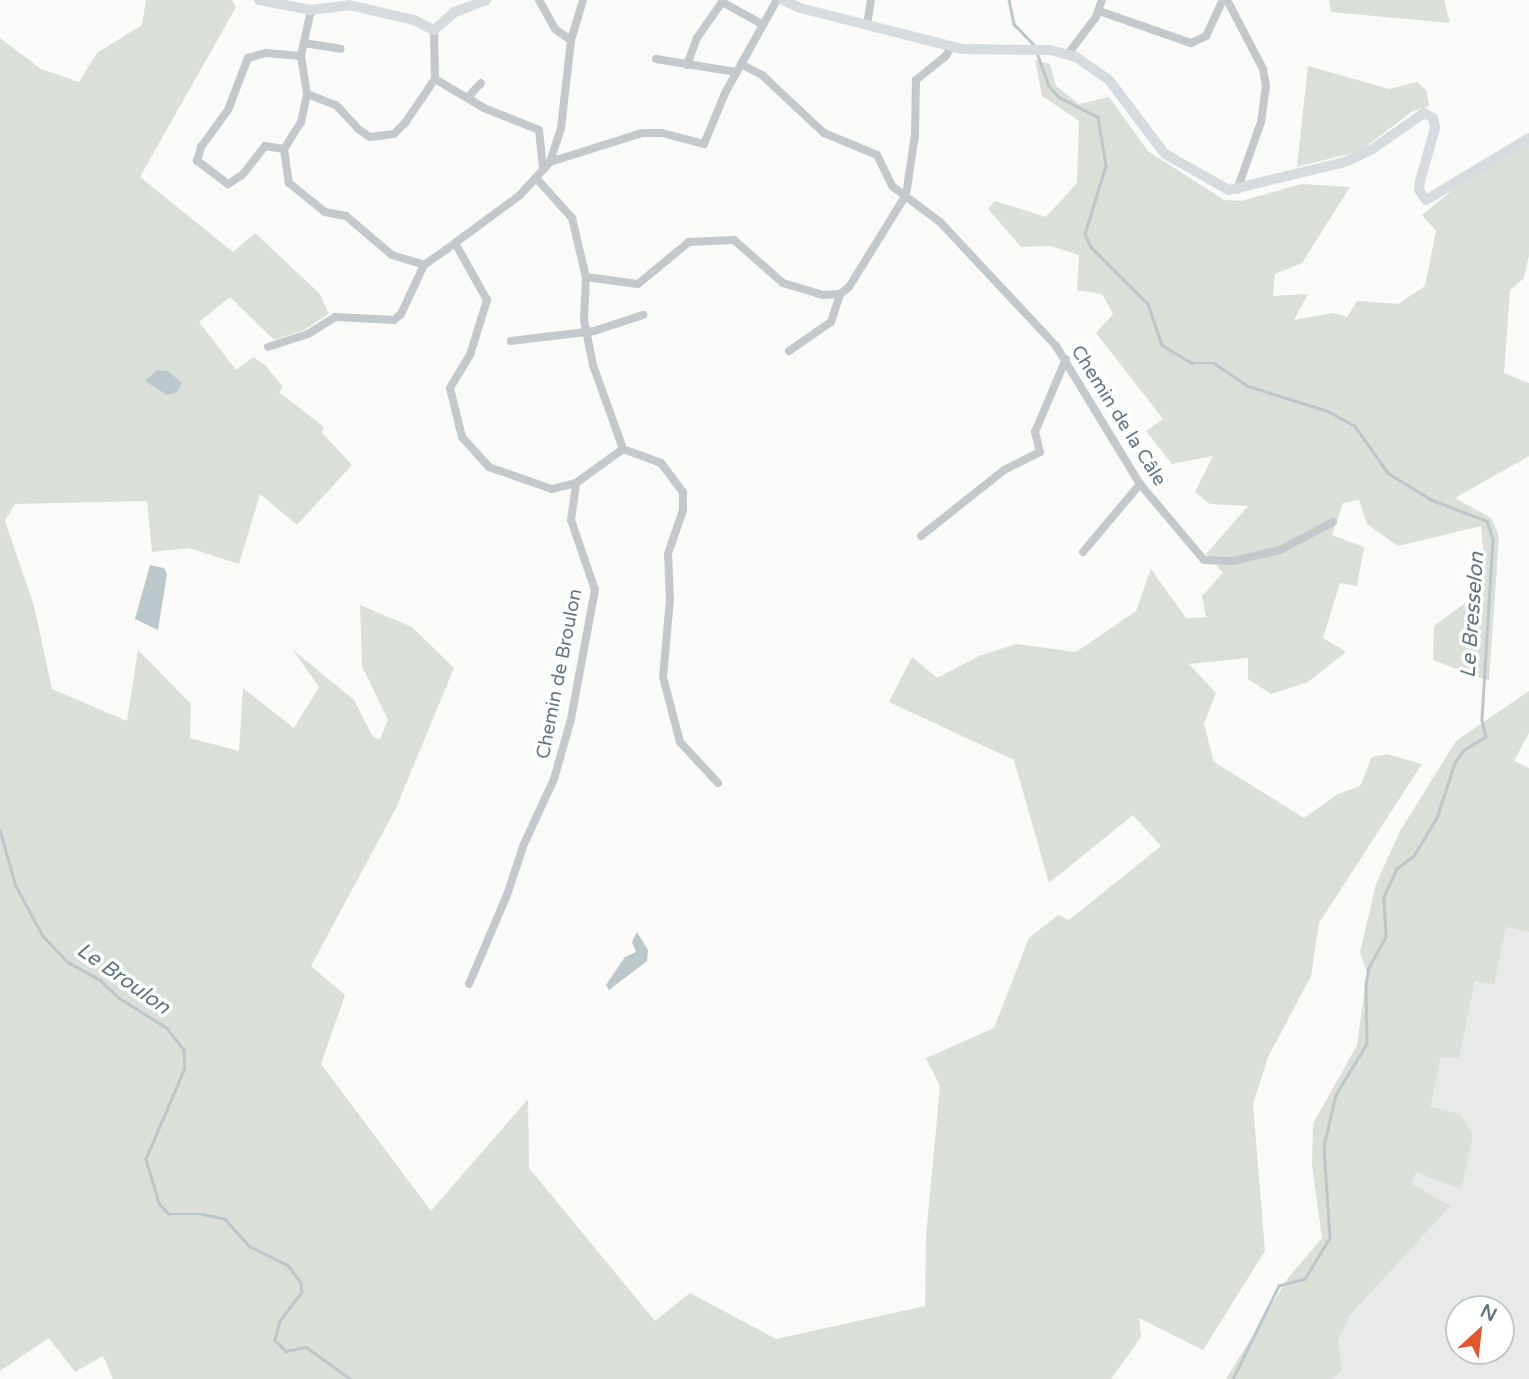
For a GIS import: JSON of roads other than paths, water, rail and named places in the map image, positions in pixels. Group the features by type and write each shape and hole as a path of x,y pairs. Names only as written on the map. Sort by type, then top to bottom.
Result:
{"street":[{"path":"259,0 315,6 349,5 414,20 434,30"},
{"path":"434,30 455,12 487,0"},
{"path":"539,0 555,29 571,40"},
{"path":"268,347 308,334 335,317 394,320 424,265 536,178 547,165 561,128 571,40 583,0"},
{"path":"547,165 642,133 662,132 704,144 739,68 777,0"},
{"path":"783,0 951,47 1038,50 1068,54 1109,80 1165,154 1207,181 1237,190 1345,162 1371,150 1424,113 1433,118 1435,128 1420,181 1419,190 1426,200 1529,138"},
{"path":"867,24 871,0"},
{"path":"1068,54 1099,11 1102,0"},
{"path":"1099,11 1192,43 1206,36 1225,0"},
{"path":"1225,0 1265,78 1261,122 1237,190"},
{"path":"687,65 697,38 722,2 762,24"},
{"path":"315,6 301,56 307,94 300,122 284,149 289,183 300,196 325,212 346,216 392,255 424,265"},
{"path":"307,94 336,105 358,129 370,137 394,134 405,123 435,79 434,30"},
{"path":"304,43 341,49"},
{"path":"789,351 831,322 840,294 849,287 906,195 915,135 916,80 951,47"},
{"path":"284,149 265,146 242,175 228,184 197,161 201,147 228,110 248,58 266,53 301,56"},
{"path":"656,60 739,68"},
{"name":"Chemin de la Câle","path":"739,68 762,75 824,133 877,155 892,186 940,222 1066,359 1140,484 1204,560 1233,561 1280,550 1333,522"},
{"path":"435,79 539,130 547,165"},
{"path":"468,97 481,83"},
{"path":"536,178 572,218 586,277 586,332 601,392 623,449 661,463 683,492 683,510 668,554 670,599 663,677 680,742 718,783"},
{"path":"586,277 638,284 689,242 734,240 783,283 823,295 840,294"},
{"path":"455,243 487,300 470,355 450,388 462,437 489,467 552,489 576,483 623,449"},
{"path":"511,341 586,332 643,315"},
{"path":"921,536 1004,470 1040,452 1035,432 1066,359"},
{"name":"Chemin de Broulon","path":"469,984 554,779 571,719 595,590 571,520 576,483"},
{"path":"1083,552 1140,484"}],"waterway":[{"name":"Le Bresselon","path":"1009,0 1014,24 1035,46"},
{"name":"Le Bresselon","path":"1037,53 1049,86 1059,97 1098,117 1106,166 1085,234 1091,247 1148,304 1162,345 1192,363 1214,363 1248,386 1328,411 1355,426 1388,473 1432,500 1487,521 1493,539 1482,720 1486,737 1464,750 1455,763 1437,818 1414,856 1397,869 1384,897 1386,937 1369,968 1366,985 1367,1044 1336,1095 1324,1146 1330,1238 1305,1279 1279,1286 1233,1379"},
{"name":"Le Broulon","path":"0,830 16,886 43,936 68,962 100,980 118,997 167,1028 184,1050 185,1068 146,1159 159,1203 169,1214 202,1214 225,1219 249,1246 288,1265 301,1283 302,1292 280,1321 275,1340 286,1351 306,1347 351,1379"}]}
